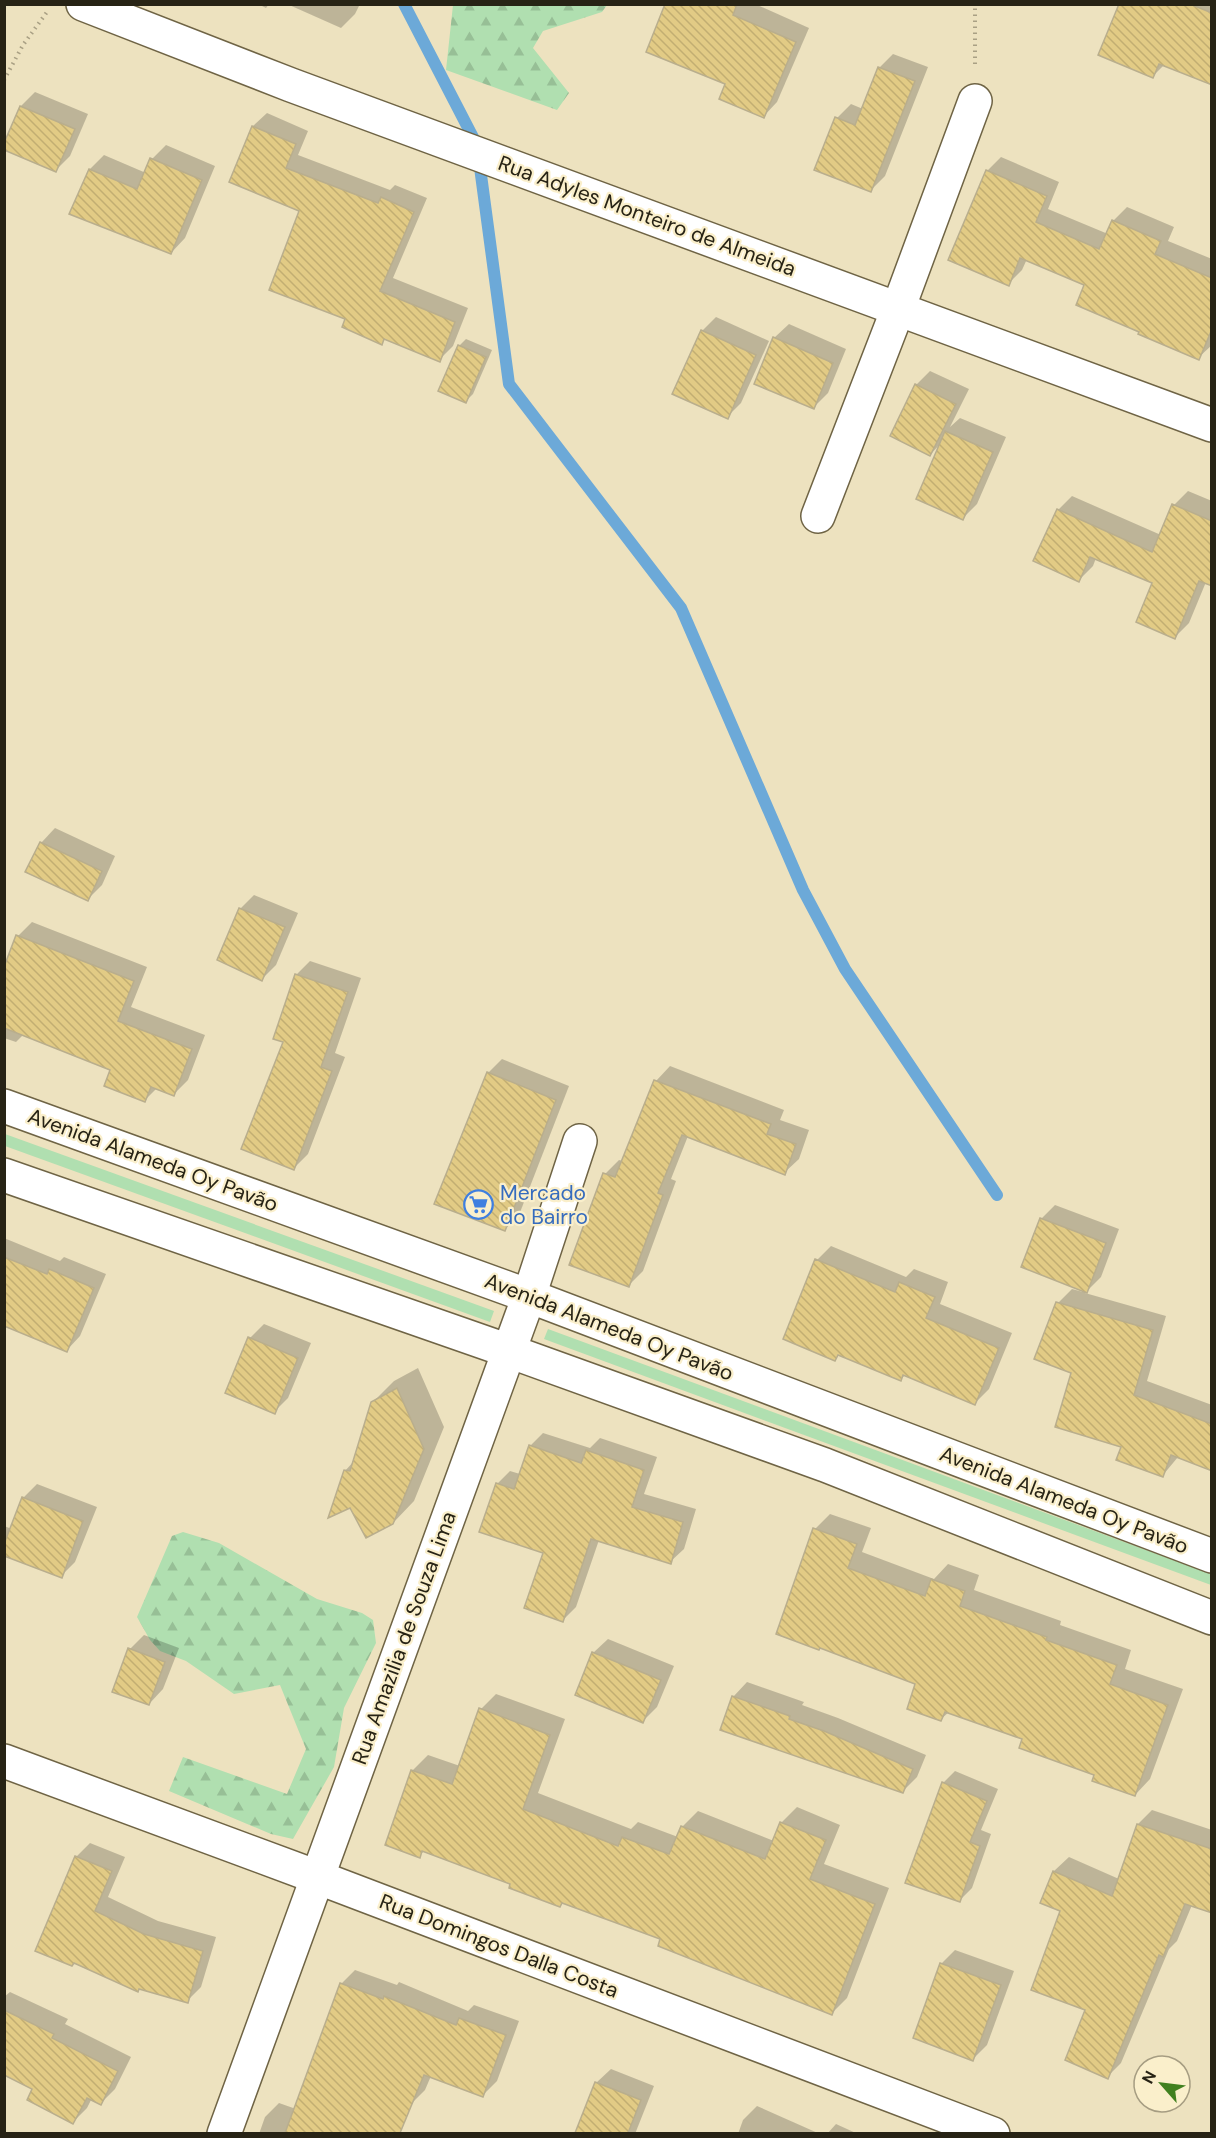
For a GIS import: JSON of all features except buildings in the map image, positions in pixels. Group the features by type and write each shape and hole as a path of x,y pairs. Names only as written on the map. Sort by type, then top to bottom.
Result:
{"street":[{"name":"Rua Adyles Monteiro de Almeida","path":"83,4 291,84 1212,425"},
{"path":"818,516 975,102"},
{"name":"Avenida Alameda Oy Pavão","path":"4,1106 529,1296 1212,1556"},
{"name":"Rua Amazilia de Souza Lima","path":"224,2133 529,1296 580,1141"},
{"path":"4,1175 509,1351 825,1466 1212,1618"},
{"name":"Rua Domingos Dalla Costa","path":"4,1761 993,2133"}],"path":[{"path":"4,80 23,45 52,4"},
{"path":"975,4 975,102"}],"green space":[{"path":"453,4 607,5 602,12 543,31 533,48 569,93 557,110 446,70"},
{"path":"5,1134 494,1311 490,1322 5,1146"},
{"path":"548,1329 1211,1574 1211,1585 544,1339"},
{"path":"183,1532 219,1543 317,1599 362,1613 373,1620 376,1643 344,1708 334,1767 293,1839 271,1834 169,1791 183,1757 287,1794 306,1749 280,1685 234,1694 186,1661 160,1651 150,1640 137,1617 172,1536"}],"waterway":[{"path":"404,4 477,145 509,384 681,608 803,890 845,969 997,1195"}],"place":[{"name":"Mercado do Bairro","path":"479,1205"}]}
